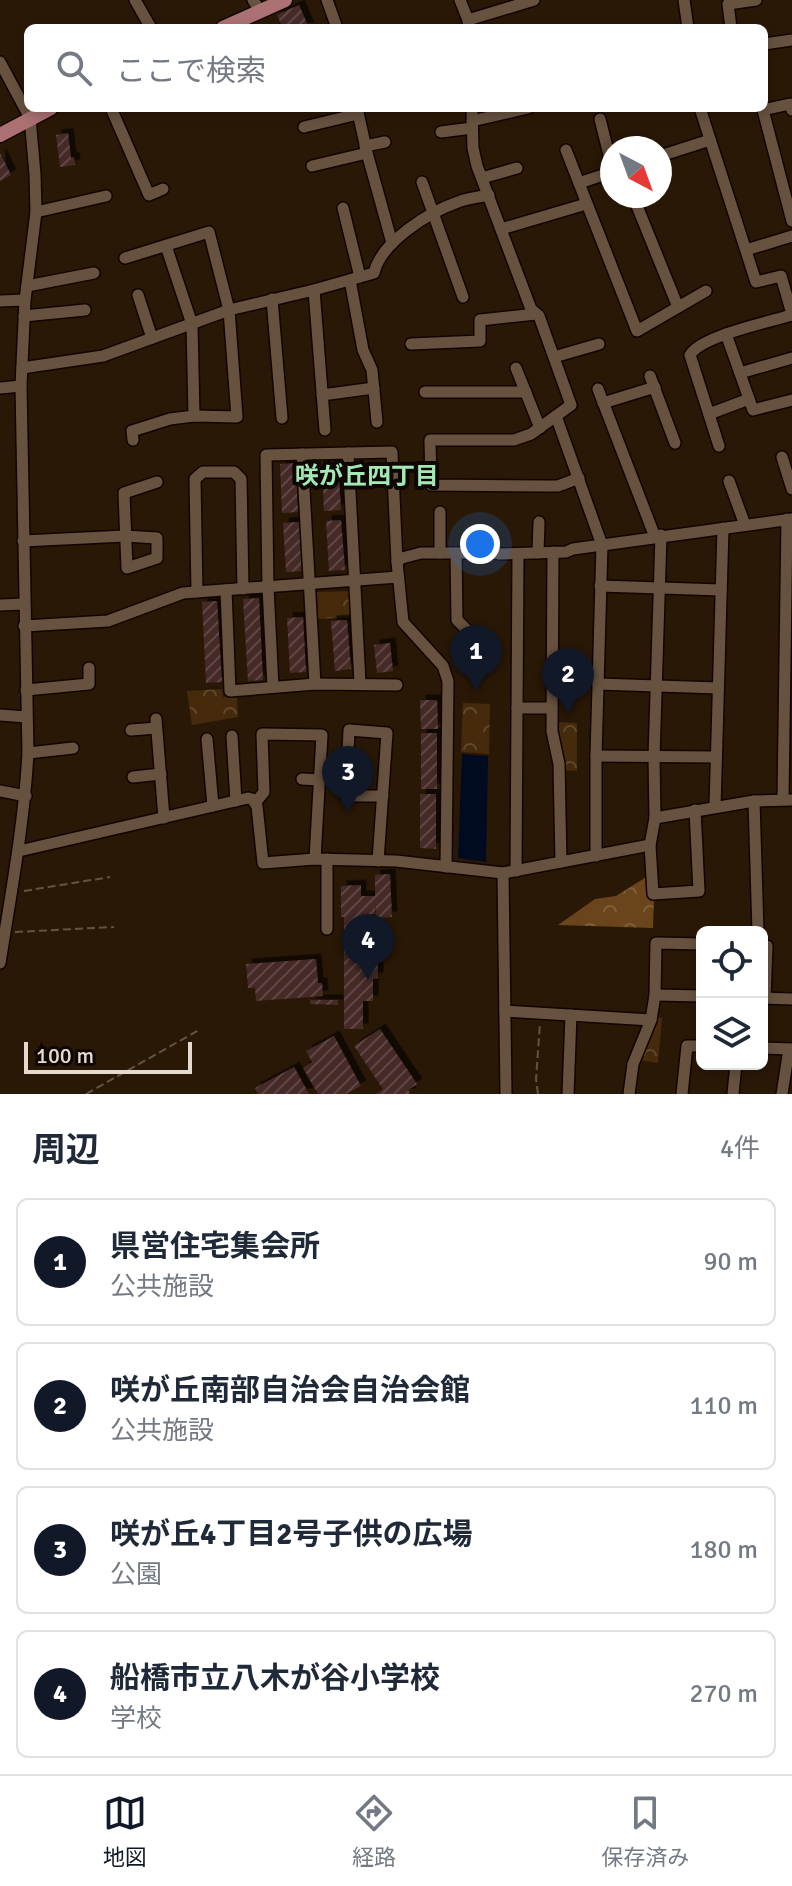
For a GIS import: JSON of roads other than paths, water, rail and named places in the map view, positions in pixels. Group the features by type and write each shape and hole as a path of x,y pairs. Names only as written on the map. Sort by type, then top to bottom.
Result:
{"main road":[{"path":"229,24 257,6 285,0"},
{"path":"0,135 43,112"}],"street":[{"path":"135,0 149,24"},
{"path":"327,0 336,24"},
{"path":"460,0 469,24 534,0"},
{"path":"684,0 687,24"},
{"path":"730,24 728,4 756,0"},
{"path":"768,43 792,40"},
{"path":"2,68 24,107"},
{"path":"768,109 790,104 792,110"},
{"path":"0,963 19,851 28,753 21,386 25,300 36,212 30,118 27,112"},
{"path":"113,112 149,195 163,189"},
{"path":"304,127 355,112"},
{"path":"358,112 392,243"},
{"path":"441,132 472,119 508,112"},
{"path":"701,112 756,282 781,276 789,292 792,314 711,338 692,350 690,355 719,446"},
{"path":"764,112 792,221"},
{"path":"472,119 473,148 482,178 571,405 531,434 514,440 430,440 431,485 558,486 579,478"},
{"path":"600,119 604,136"},
{"path":"672,152 710,140"},
{"path":"312,166 385,142"},
{"path":"566,150 637,331 706,291"},
{"path":"482,178 517,168"},
{"path":"579,183 600,175"},
{"path":"422,182 463,297"},
{"path":"22,368 103,356 229,310 374,273 376,263 392,243 432,215 458,202 489,195"},
{"path":"36,212 106,196"},
{"path":"501,229 586,204"},
{"path":"343,208 363,350 372,370 377,422"},
{"path":"638,208 678,307"},
{"path":"125,258 209,232 229,310 237,417 170,419 132,431 133,440"},
{"path":"746,250 792,236"},
{"path":"166,246 192,324 194,416"},
{"path":"27,286 94,273"},
{"path":"314,290 325,430"},
{"path":"138,295 152,338"},
{"path":"272,299 282,418"},
{"path":"0,301 25,300"},
{"path":"24,316 85,310"},
{"path":"411,344 480,341 480,320 536,314"},
{"path":"726,334 753,410 792,400"},
{"path":"554,357 599,344"},
{"path":"740,373 792,358"},
{"path":"516,368 540,428"},
{"path":"603,403 652,382 675,443"},
{"path":"0,388 21,386"},
{"path":"322,395 374,388"},
{"path":"598,389 658,536 660,587 655,818 650,845 653,894 699,891 695,810"},
{"path":"425,392 526,392"},
{"path":"709,414 749,399"},
{"path":"556,416 602,545 596,856"},
{"path":"273,687 266,455 392,452 403,622 443,666 448,681 446,867"},
{"path":"348,453 360,683"},
{"path":"302,454 315,684"},
{"path":"782,457 792,489"},
{"path":"197,592 195,479 203,472 234,472 241,479 243,589"},
{"path":"729,481 745,525"},
{"path":"23,541 125,536 124,493 157,482"},
{"path":"440,512 440,553"},
{"path":"401,560 421,553 566,552 789,519 788,799 754,801 655,818"},
{"path":"538,553 539,522"},
{"path":"715,807 723,528"},
{"path":"553,552 552,731 559,764 561,862"},
{"path":"456,553 457,620 474,637"},
{"path":"516,871 518,554"},
{"path":"24,626 108,621 183,593 398,577"},
{"path":"600,586 721,590"},
{"path":"226,590 230,691 315,684 397,685"},
{"path":"0,605 24,604"},
{"path":"26,690 89,684 89,668"},
{"path":"598,684 718,688"},
{"path":"517,708 552,708"},
{"path":"0,715 26,717"},
{"path":"131,730 156,723 164,818"},
{"path":"378,861 383,796 387,733 349,730 346,796 383,796"},
{"path":"255,803 264,792 262,734 322,735 321,859 327,929"},
{"path":"232,736 236,801"},
{"path":"207,739 213,806"},
{"path":"28,753 73,748"},
{"path":"596,756 716,757"},
{"path":"133,777 161,774"},
{"path":"302,779 320,780"},
{"path":"0,791 26,796"},
{"path":"19,851 248,798 255,803 263,863 321,859 378,861 503,873 650,845"},
{"path":"754,801 758,926"},
{"path":"503,873 506,1094"},
{"path":"629,1094 633,1064 651,1020 656,943 696,944"},
{"path":"655,995 696,996"},
{"path":"768,998 792,999"},
{"path":"505,1011 651,1020"},
{"path":"568,1094 571,1015"},
{"path":"682,1094 687,1046 696,1046"},
{"path":"768,1048 790,1049 782,1094"},
{"path":"733,1094 735,1070"}],"water":[{"path":"462,754 488,756 486,862 458,858"}],"place":[{"name":"県営住宅集会所","path":"476,691"},
{"name":"咲が丘南部自治会自治会館","path":"568,714"},
{"name":"咲が丘4丁目2号子供の広場","path":"348,812"},
{"name":"船橋市立八木が谷小学校","path":"368,980"}],"district":[{"name":"咲が丘四丁目","path":"367,476"}]}
